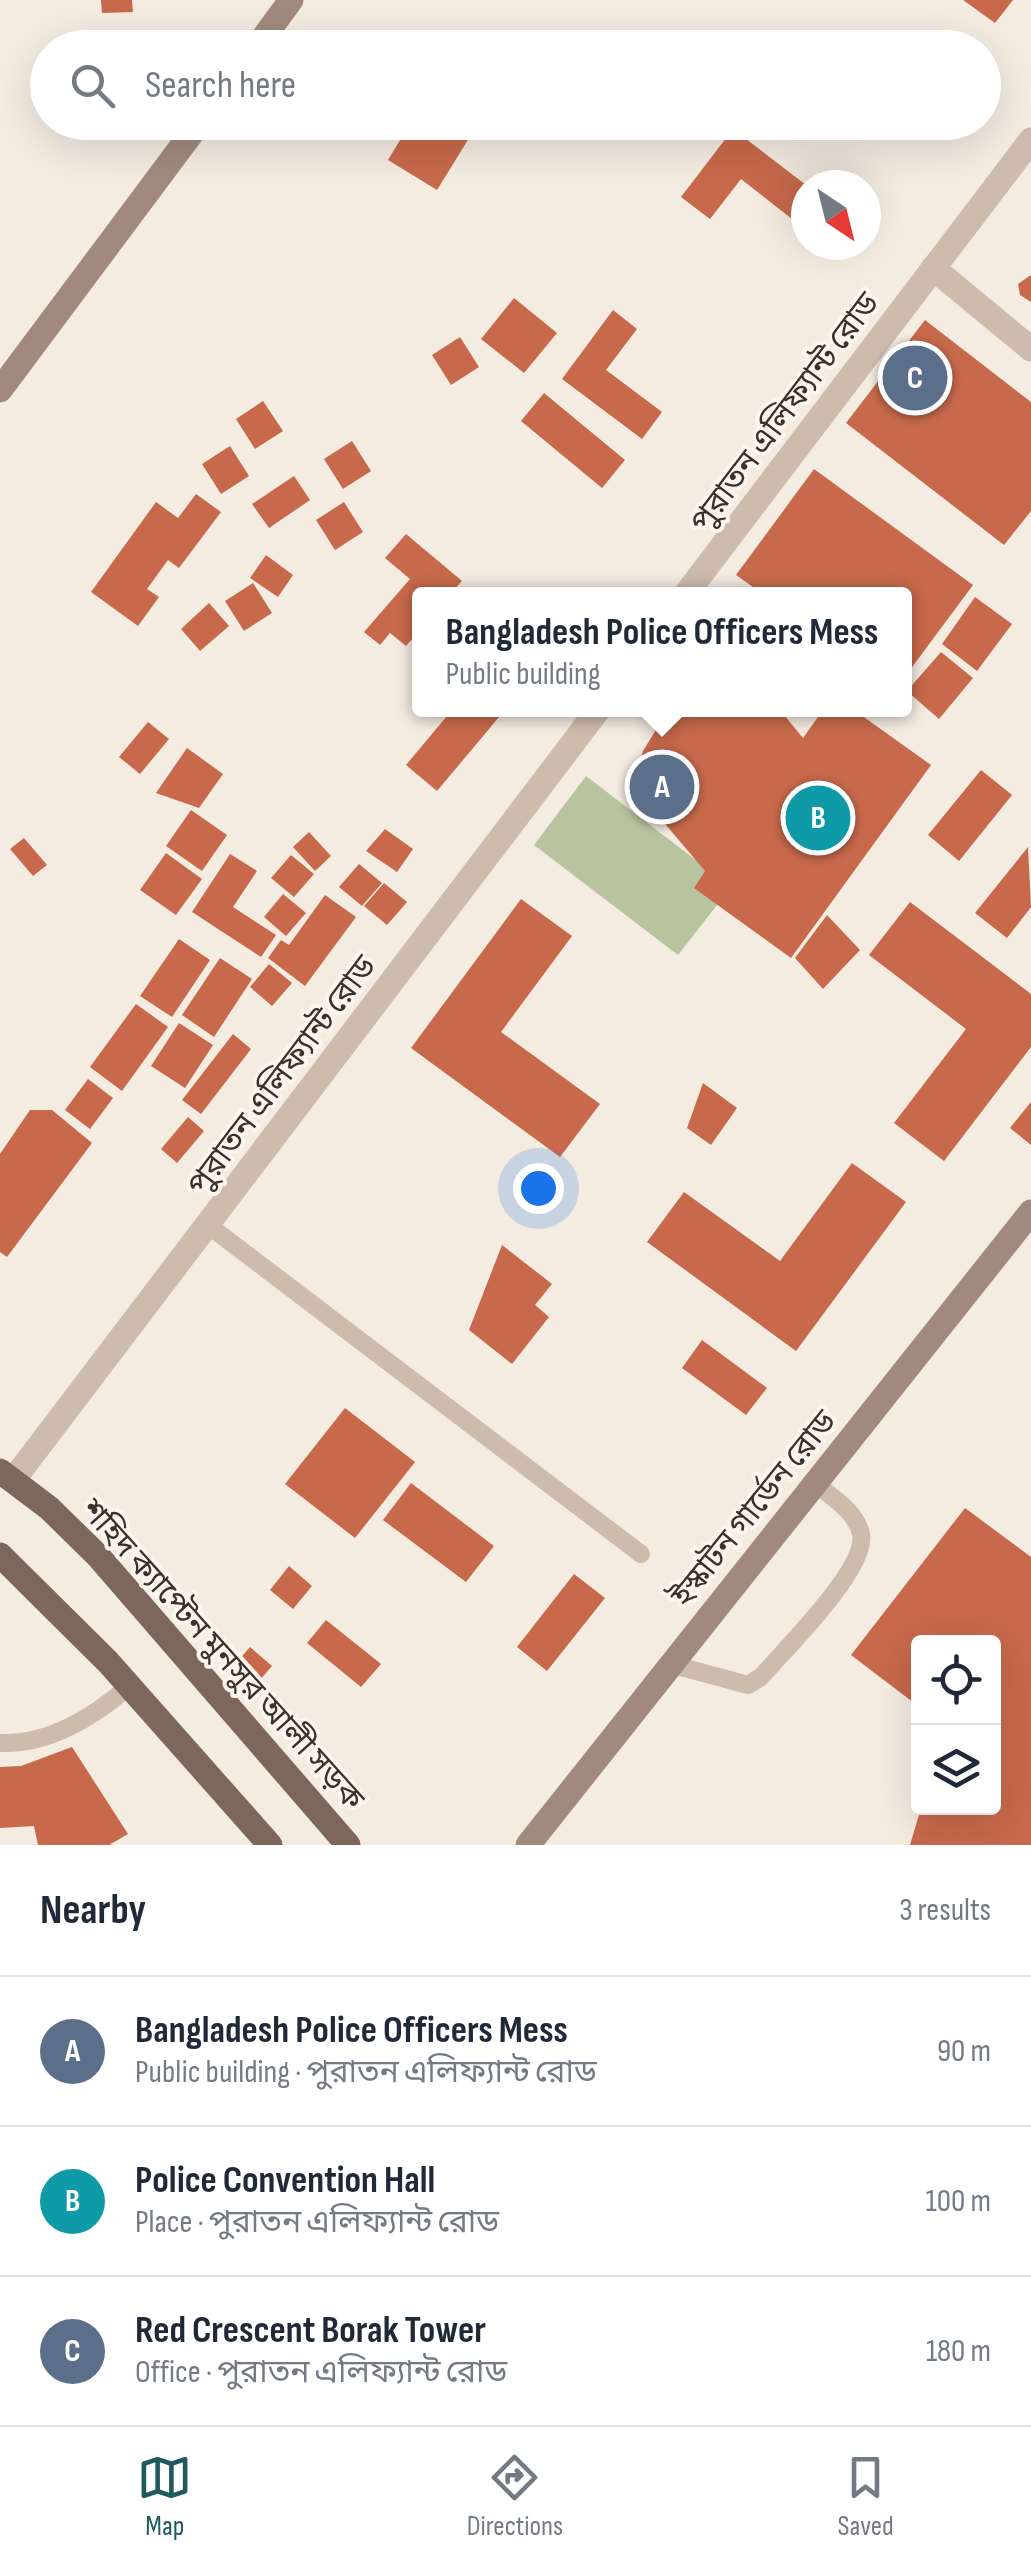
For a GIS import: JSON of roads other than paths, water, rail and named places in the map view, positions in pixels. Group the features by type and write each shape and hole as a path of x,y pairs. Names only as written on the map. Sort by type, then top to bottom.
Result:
{"main road":[{"path":"269,30 291,0"},
{"path":"0,390 187,140"},
{"name":"ইস্কাটন গার্ডেন রোড","path":"528,1845 1031,1212"},
{"name":"শহিদ ক্যাপ্টেন মুনসুর আলী সড়ক","path":"7,1475 98,1556 348,1845"},
{"path":"0,1555 128,1686 270,1845"}],"street":[{"name":"পুরাতন এলিফ্যান্ট রোড","path":"691,587 1031,140"},
{"path":"933,268 1031,349"},
{"name":"পুরাতন এলিফ্যান্ট রোড","path":"7,1475 208,1225 593,717"}],"lane":[{"path":"208,1225 640,1554"},
{"path":"670,1664 748,1684 761,1677 859,1560 861,1534 849,1511 814,1483"},
{"path":"0,1744 24,1744 60,1731 102,1709 128,1686"}],"place":[{"name":"Red Crescent Borak Tower","path":"915,378"},
{"name":"Bangladesh Police Officers Mess","path":"662,787"},
{"name":"Police Convention Hall","path":"818,818"}]}
